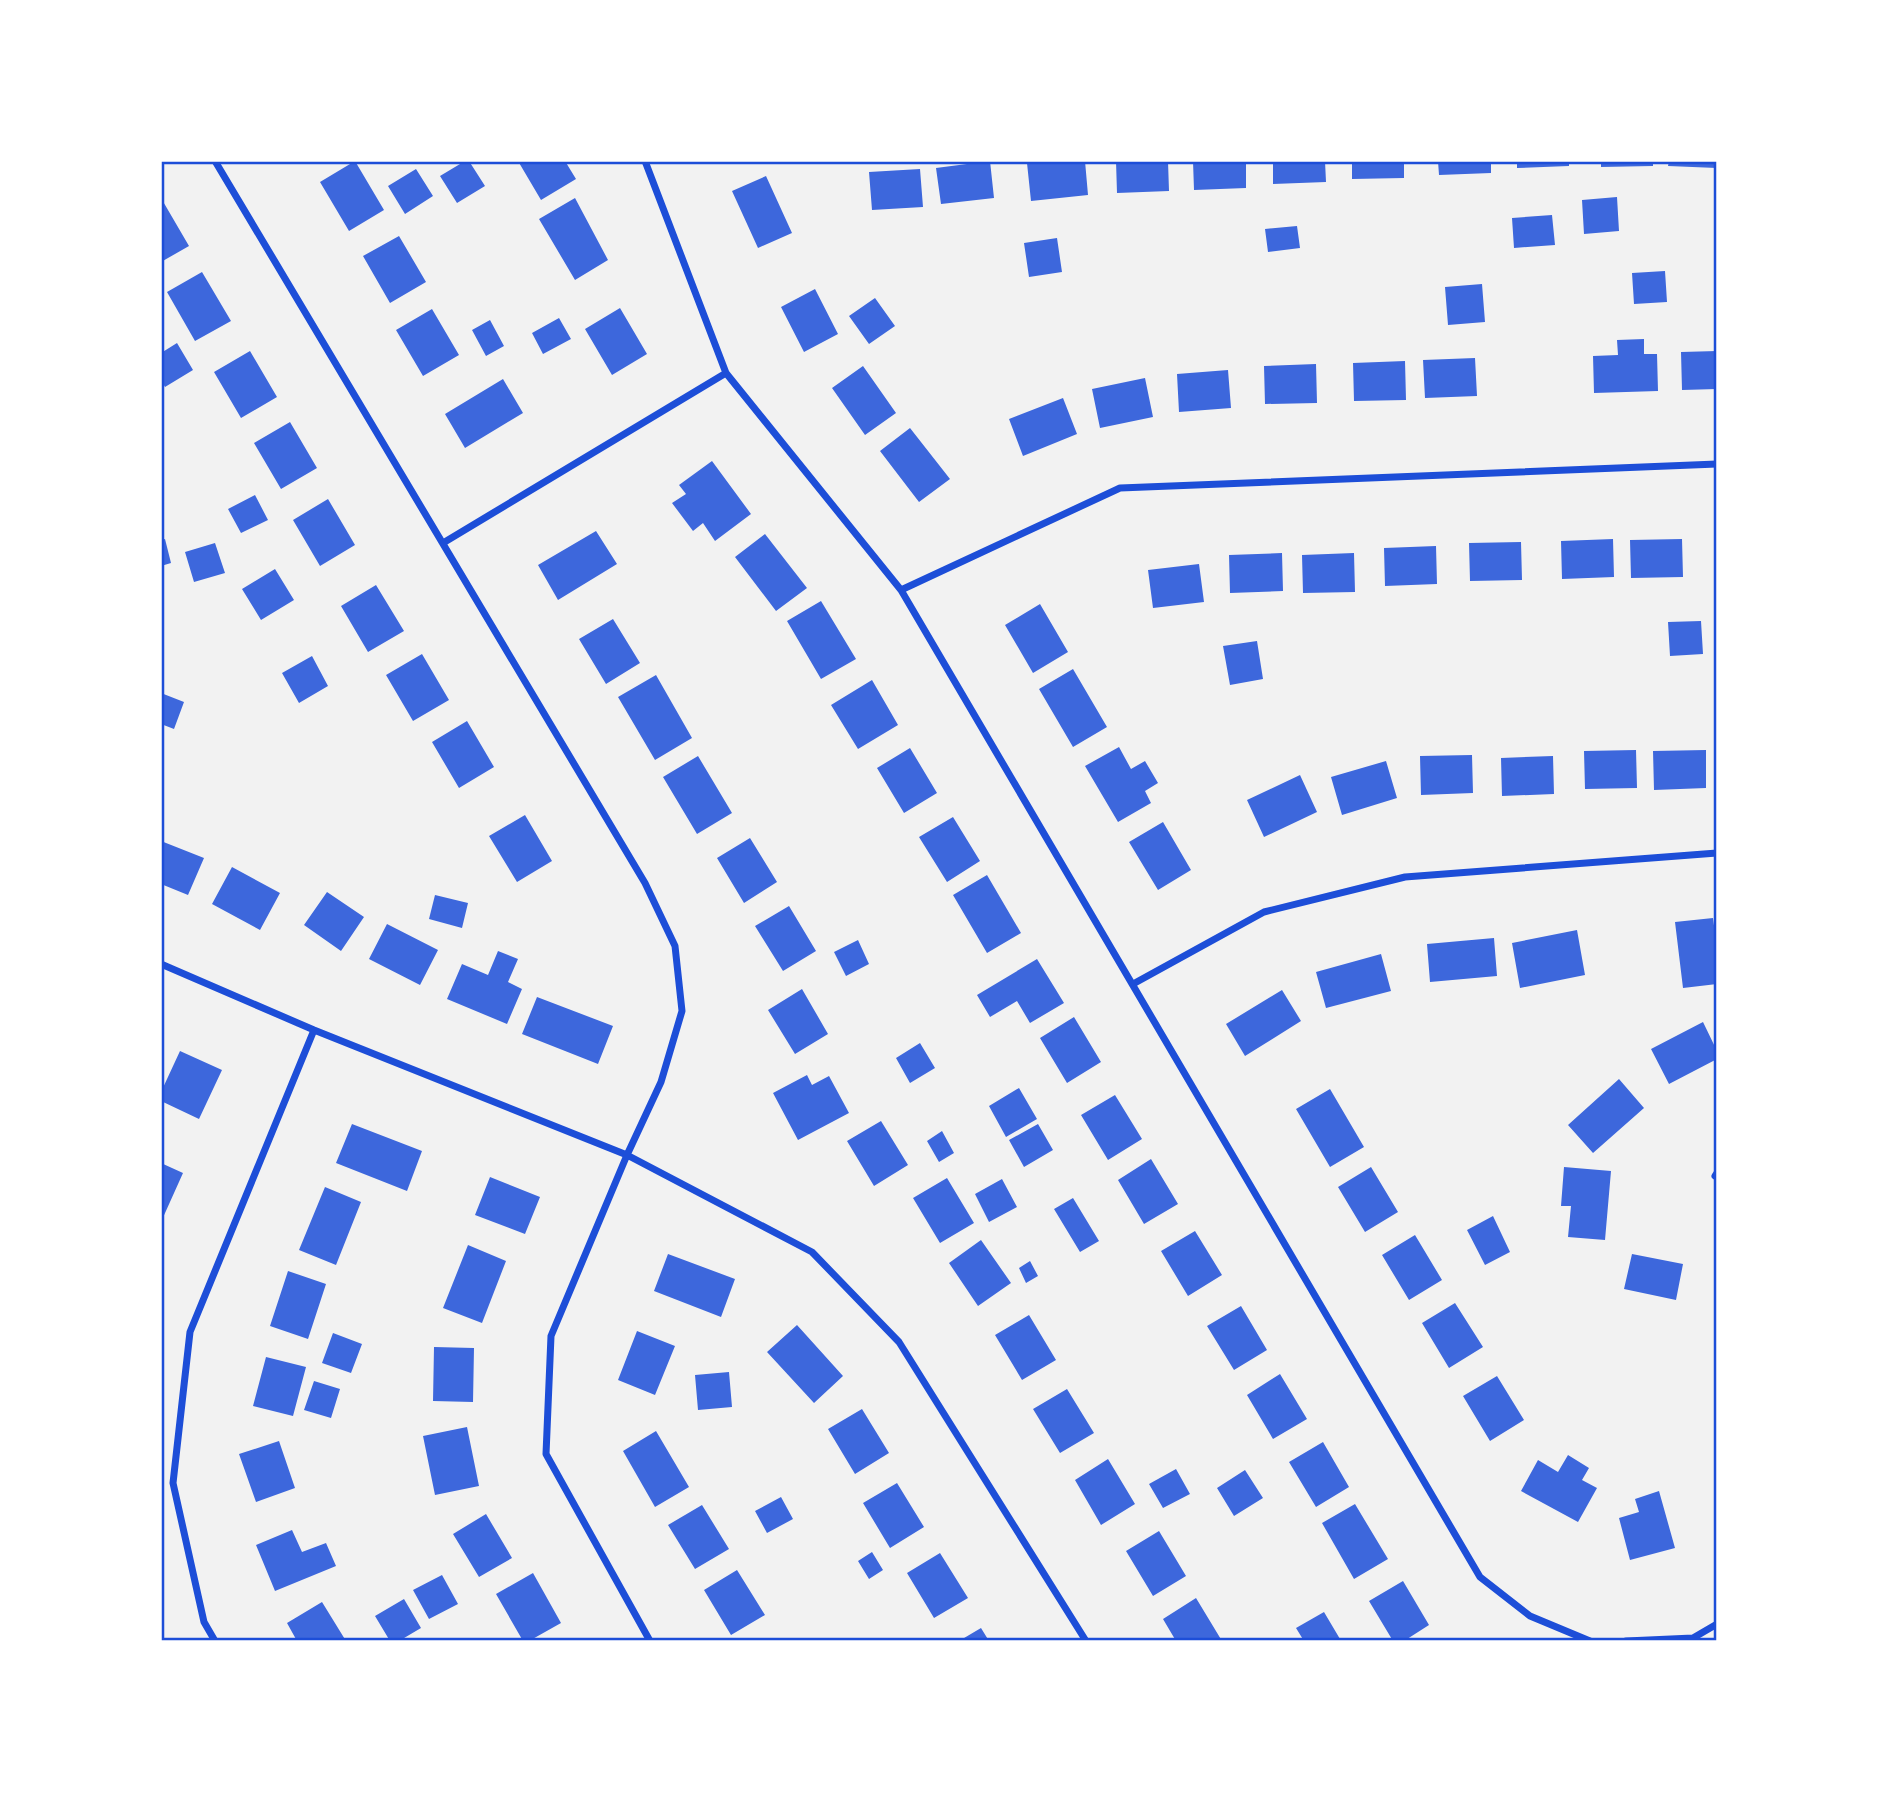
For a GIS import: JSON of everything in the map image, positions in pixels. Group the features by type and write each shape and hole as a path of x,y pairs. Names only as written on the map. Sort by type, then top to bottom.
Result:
{"street":[{"path":"215,161 645,883 675,946 682,1011 661,1082 627,1155 551,1336 546,1454 650,1641"},
{"path":"645,161 726,373 901,590 1480,1577 1530,1616 1590,1641"},
{"path":"443,543 726,373"},
{"path":"901,590 1120,488 1717,464"},
{"path":"1133,984 1264,912 1405,877 1717,853"},
{"path":"161,964 314,1030 627,1155 812,1252 899,1342 1086,1641"},
{"path":"215,1641 204,1622 173,1483 190,1332 314,1030"},
{"path":"1626,1641 1693,1638 1717,1624"}],"building":[{"path":"355,161 384,210 349,231 320,182"},
{"path":"469,161 485,186 457,203 440,176"},
{"path":"518,161 565,161 576,179 541,200"},
{"path":"990,161 994,198 941,204 936,168"},
{"path":"1085,161 1088,195 1031,201 1027,163"},
{"path":"1116,161 1168,161 1169,191 1117,193"},
{"path":"1193,161 1246,161 1246,188 1194,190"},
{"path":"1273,161 1325,161 1326,182 1273,184"},
{"path":"1352,161 1404,161 1404,178 1352,179"},
{"path":"1438,161 1491,161 1491,173 1439,175"},
{"path":"1517,161 1569,161 1569,166 1517,168"},
{"path":"1601,161 1653,161 1653,166 1601,167"},
{"path":"1669,161 1717,161 1717,168 1668,166"},
{"path":"416,169 433,196 405,214 388,186"},
{"path":"920,169 923,207 872,210 869,172"},
{"path":"766,176 792,233 758,248 732,191"},
{"path":"1617,197 1619,231 1584,234 1582,200"},
{"path":"161,198 189,246 161,262"},
{"path":"575,198 608,260 575,280 539,219"},
{"path":"1552,215 1555,245 1514,248 1512,218"},
{"path":"1297,226 1300,248 1268,252 1265,229"},
{"path":"399,236 426,282 390,303 363,256"},
{"path":"1057,238 1062,272 1029,277 1024,243"},
{"path":"1665,271 1667,302 1634,304 1632,273"},
{"path":"202,272 231,321 195,341 167,292"},
{"path":"1482,284 1485,322 1448,325 1445,287"},
{"path":"815,289 838,334 804,352 781,307"},
{"path":"875,298 895,326 869,344 849,316"},
{"path":"620,308 647,354 612,375 585,329"},
{"path":"432,309 459,355 423,376 396,330"},
{"path":"559,318 571,339 543,354 532,333"},
{"path":"490,320 504,346 486,356 472,330"},
{"path":"1644,339 1644,354 1657,354 1658,391 1594,393 1593,356 1618,355 1617,340"},
{"path":"177,343 193,370 165,387 161,380 161,353"},
{"path":"250,351 277,397 241,418 214,372"},
{"path":"1717,351 1717,389 1682,390 1681,352"},
{"path":"1475,358 1477,396 1425,398 1423,360"},
{"path":"1405,361 1406,400 1354,401 1353,363"},
{"path":"1316,364 1317,403 1265,404 1264,366"},
{"path":"863,366 896,413 865,435 832,388"},
{"path":"1228,370 1231,408 1179,412 1177,374"},
{"path":"1145,378 1153,417 1100,428 1092,389"},
{"path":"503,379 523,413 465,448 445,414"},
{"path":"1063,398 1077,434 1023,456 1009,419"},
{"path":"290,422 317,468 281,489 254,443"},
{"path":"910,428 950,479 919,502 880,451"},
{"path":"712,461 751,514 715,541 703,523 693,531 672,503 686,494 679,485"},
{"path":"255,495 268,520 241,533 228,509"},
{"path":"328,499 355,545 320,566 293,520"},
{"path":"596,531 617,564 558,600 538,565"},
{"path":"765,534 807,588 776,611 735,557"},
{"path":"165,539 171,563 161,566 161,540"},
{"path":"1613,539 1614,577 1562,579 1561,541"},
{"path":"1682,539 1683,577 1631,578 1630,540"},
{"path":"1521,542 1522,580 1470,581 1469,543"},
{"path":"215,543 225,573 194,582 185,552"},
{"path":"1436,546 1437,584 1385,586 1384,548"},
{"path":"1282,553 1283,591 1230,593 1229,555"},
{"path":"1354,553 1355,592 1303,593 1302,555"},
{"path":"1199,564 1204,602 1153,608 1148,570"},
{"path":"275,569 294,600 261,620 242,589"},
{"path":"376,585 404,631 368,652 341,606"},
{"path":"821,601 856,659 821,679 787,621"},
{"path":"1040,604 1068,652 1033,673 1005,625"},
{"path":"613,619 640,663 606,684 579,639"},
{"path":"1701,621 1703,654 1670,656 1668,622"},
{"path":"1257,641 1263,679 1230,685 1223,646"},
{"path":"422,654 449,700 413,721 386,675"},
{"path":"312,656 328,686 299,703 282,673"},
{"path":"1073,669 1107,727 1073,747 1039,689"},
{"path":"656,675 692,738 655,760 618,697"},
{"path":"872,680 898,725 858,749 831,705"},
{"path":"161,693 184,702 174,729 161,724"},
{"path":"467,721 494,767 459,788 432,742"},
{"path":"1119,747 1131,769 1145,761 1158,783 1145,791 1151,803 1118,822 1085,766"},
{"path":"910,748 937,793 904,813 877,768"},
{"path":"1636,750 1637,788 1585,789 1584,751"},
{"path":"1706,750 1706,788 1654,790 1653,751"},
{"path":"1472,755 1473,793 1421,795 1420,756"},
{"path":"698,756 732,813 697,834 663,777"},
{"path":"1553,756 1554,794 1502,796 1501,758"},
{"path":"1386,761 1397,798 1342,815 1331,777"},
{"path":"1300,775 1317,812 1264,837 1247,800"},
{"path":"525,815 552,861 517,882 489,836"},
{"path":"953,817 980,861 947,882 919,837"},
{"path":"1163,822 1191,870 1158,890 1129,842"},
{"path":"750,838 777,882 744,903 717,858"},
{"path":"161,841 204,858 188,895 161,884"},
{"path":"232,867 280,893 260,930 212,904"},
{"path":"987,875 1021,933 987,953 953,895"},
{"path":"327,892 364,917 341,951 304,925"},
{"path":"435,895 468,903 462,928 429,919"},
{"path":"789,906 816,951 783,971 755,926"},
{"path":"1713,918 1717,948 1717,984 1683,988 1675,922"},
{"path":"387,924 438,950 420,985 369,959"},
{"path":"1577,930 1585,975 1520,988 1512,943"},
{"path":"1494,938 1497,976 1430,982 1427,944"},
{"path":"858,940 869,964 846,976 834,952"},
{"path":"498,951 518,959 508,982 522,989 507,1024 447,999 462,964 488,975"},
{"path":"1381,954 1391,991 1326,1008 1316,972"},
{"path":"1037,959 1064,1003 1030,1023 1017,1001 990,1017 977,995"},
{"path":"802,989 828,1034 795,1054 768,1010"},
{"path":"1282,990 1301,1021 1245,1056 1226,1024"},
{"path":"537,997 613,1026 598,1064 522,1034"},
{"path":"1074,1017 1101,1062 1067,1083 1040,1038"},
{"path":"1703,1022 1717,1051 1717,1059 1669,1084 1651,1049"},
{"path":"920,1043 935,1068 910,1083 896,1058"},
{"path":"180,1051 222,1070 199,1119 161,1101 161,1092"},
{"path":"807,1075 812,1085 829,1076 849,1113 798,1140 773,1093"},
{"path":"1619,1079 1644,1108 1593,1153 1568,1125"},
{"path":"1019,1088 1037,1119 1006,1137 989,1106"},
{"path":"1330,1089 1364,1147 1330,1167 1296,1109"},
{"path":"1115,1095 1142,1139 1108,1160 1081,1115"},
{"path":"881,1121 908,1165 874,1186 847,1141"},
{"path":"352,1124 422,1151 407,1191 336,1163"},
{"path":"1038,1124 1053,1150 1024,1167 1009,1140"},
{"path":"942,1131 954,1153 939,1162 927,1141"},
{"path":"1151,1159 1178,1204 1144,1224 1118,1180"},
{"path":"161,1163 183,1173 161,1222"},
{"path":"1371,1167 1398,1212 1365,1232 1338,1187"},
{"path":"1564,1167 1611,1171 1605,1240 1568,1237 1571,1206 1561,1206"},
{"path":"490,1177 540,1197 525,1234 475,1215"},
{"path":"947,1178 974,1223 940,1243 913,1198"},
{"path":"1002,1179 1017,1207 989,1222 975,1194"},
{"path":"325,1187 361,1202 336,1265 299,1250"},
{"path":"1073,1198 1099,1241 1080,1252 1054,1209"},
{"path":"1493,1216 1510,1252 1485,1265 1467,1230"},
{"path":"1195,1231 1222,1275 1188,1296 1161,1251"},
{"path":"1415,1235 1442,1280 1409,1300 1382,1255"},
{"path":"981,1240 1011,1283 978,1306 949,1263"},
{"path":"468,1245 506,1261 482,1323 443,1308"},
{"path":"668,1254 735,1279 721,1317 654,1291"},
{"path":"1632,1254 1683,1264 1676,1300 1624,1289"},
{"path":"1030,1261 1038,1276 1026,1283 1019,1268"},
{"path":"288,1271 326,1284 308,1339 270,1326"},
{"path":"1455,1303 1483,1347 1449,1368 1422,1323"},
{"path":"1241,1306 1267,1350 1234,1370 1207,1326"},
{"path":"1029,1315 1056,1360 1022,1380 995,1335"},
{"path":"797,1325 843,1376 814,1403 767,1352"},
{"path":"637,1331 675,1346 655,1395 618,1380"},
{"path":"333,1333 362,1344 351,1373 322,1363"},
{"path":"434,1347 474,1348 473,1402 433,1401"},
{"path":"266,1357 306,1367 293,1416 253,1406"},
{"path":"729,1372 732,1407 698,1410 695,1375"},
{"path":"1280,1374 1307,1419 1273,1439 1247,1395"},
{"path":"1497,1376 1524,1420 1490,1441 1463,1396"},
{"path":"314,1381 340,1389 331,1418 304,1410"},
{"path":"1067,1389 1094,1433 1060,1453 1033,1409"},
{"path":"862,1409 889,1453 855,1474 828,1429"},
{"path":"467,1427 479,1486 435,1495 423,1436"},
{"path":"656,1431 689,1487 655,1507 623,1451"},
{"path":"279,1441 295,1488 256,1502 239,1454"},
{"path":"1323,1442 1349,1487 1316,1507 1289,1462"},
{"path":"1568,1455 1589,1468 1582,1480 1597,1488 1578,1522 1521,1491 1538,1460 1558,1472"},
{"path":"1108,1459 1135,1504 1101,1525 1075,1480"},
{"path":"1176,1469 1190,1494 1163,1508 1149,1484"},
{"path":"1245,1470 1263,1498 1234,1516 1217,1488"},
{"path":"897,1483 924,1527 890,1548 863,1503"},
{"path":"1659,1491 1675,1548 1630,1560 1619,1518 1639,1512 1635,1499"},
{"path":"781,1497 793,1519 767,1533 755,1511"},
{"path":"1355,1504 1388,1559 1354,1579 1322,1523"},
{"path":"702,1505 729,1549 695,1569 668,1525"},
{"path":"486,1514 512,1558 479,1577 453,1534"},
{"path":"292,1530 302,1552 326,1543 336,1566 275,1591 256,1545"},
{"path":"1159,1531 1186,1576 1153,1596 1126,1551"},
{"path":"872,1552 883,1570 869,1579 858,1561"},
{"path":"940,1553 968,1598 934,1618 907,1573"},
{"path":"737,1570 765,1615 731,1635 704,1590"},
{"path":"533,1573 561,1623 529,1641 523,1641 496,1594"},
{"path":"442,1575 458,1604 429,1619 413,1590"},
{"path":"1403,1581 1429,1625 1404,1641 1393,1641 1369,1601"},
{"path":"1196,1598 1222,1641 1176,1641 1163,1619"},
{"path":"404,1599 421,1628 399,1641 390,1641 375,1616"},
{"path":"322,1602 346,1641 297,1641 287,1623"},
{"path":"1324,1612 1340,1639 1304,1641 1296,1628"},
{"path":"981,1628 989,1641 959,1641"}]}
